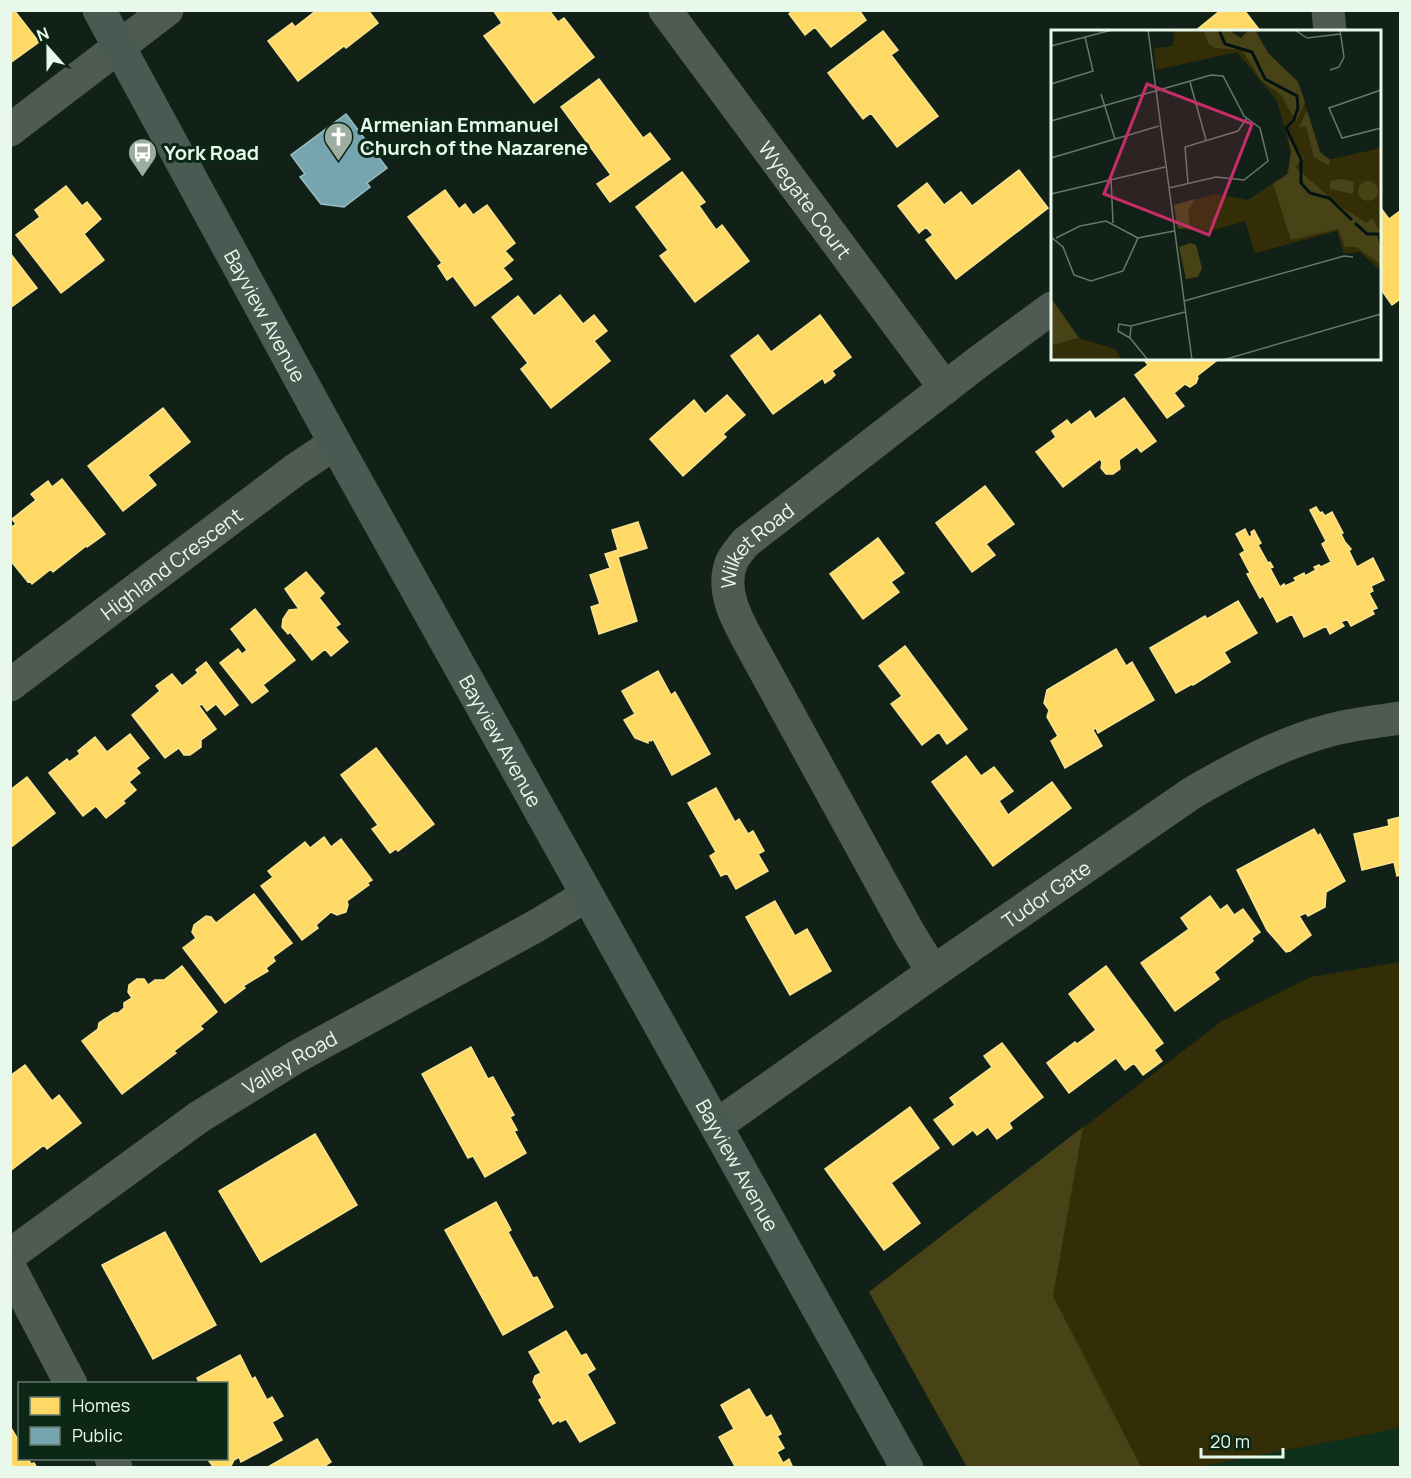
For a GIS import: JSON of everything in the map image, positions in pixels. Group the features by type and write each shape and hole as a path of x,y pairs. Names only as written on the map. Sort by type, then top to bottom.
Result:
{"main road":[{"name":"Bayview Avenue","path":"99,10 334,443 907,1467"}],"street":[{"path":"10,130 167,10"},
{"name":"Wyegate Court","path":"665,10 945,388"},
{"path":"1328,10 1330,30"},
{"name":"Wilket Road","path":"933,972 753,649 736,616 727,588 732,561 746,542 945,388 1051,309"},
{"name":"Highland Crescent","path":"10,685 334,443"},
{"name":"Tudor Gate","path":"717,1125 1192,793 1232,770 1281,748 1328,731 1401,718"},
{"name":"Valley Road","path":"10,1255 208,1111 296,1057 536,926 587,895"},
{"path":"10,1268 70,1382"}],"shaded area":[{"path":"1400,962 1400,1428 1199,1467 967,1467 869,1292 1222,1021 1311,977"},
{"path":"1083,1127 1053,1296 1141,1467 967,1467 869,1292"},
{"path":"1400,1428 1400,1467 1199,1467"}],"building: Homes":[{"path":"10,10 14,10 39,42 10,63"},
{"path":"317,10 368,10 378,23 298,81 268,41 292,23 295,27"},
{"path":"493,10 549,10 558,22 564,18 594,57 534,103 484,36 502,23"},
{"path":"794,10 859,10 866,20 831,47 815,27 805,35 789,14"},
{"path":"1221,10 1244,10 1259,30 1196,30"},
{"path":"883,31 898,50 891,55 938,116 897,147 871,113 863,119 828,73"},
{"path":"599,79 643,138 650,133 670,159 610,202 597,184 611,175 561,107"},
{"path":"1019,170 1048,208 956,279 926,240 933,235 926,227 919,233 898,206 927,183 944,205 961,192 972,206"},
{"path":"682,172 705,202 699,206 716,230 722,225 749,261 695,302 660,256 668,250 636,207"},
{"path":"66,186 82,206 87,202 101,219 84,234 104,260 61,293 16,235 40,217 35,210"},
{"path":"445,190 459,209 465,204 473,215 487,205 515,243 505,251 513,260 503,268 512,279 475,306 453,276 447,280 438,266 442,263 408,217"},
{"path":"1381,208 1389,219 1400,211 1400,299 1392,305 1381,289"},
{"path":"10,253 37,288 10,308"},
{"path":"560,295 583,324 594,315 607,331 594,341 610,361 551,408 521,369 528,363 492,317 518,296 534,316"},
{"path":"820,315 851,357 832,371 835,375 831,379 825,383 823,378 773,414 731,356 758,335 771,352"},
{"path":"1217,360 1197,376 1196,383 1190,387 1185,384 1174,393 1184,406 1167,418 1135,375 1148,365 1145,361"},
{"path":"727,395 745,415 723,434 726,437 683,476 650,439 694,400 705,414"},
{"path":"1124,398 1156,441 1141,452 1137,447 1119,460 1120,469 1113,474 1106,474 1101,468 1100,459 1063,487 1036,452 1056,437 1052,431 1067,420 1071,425 1090,411 1095,419"},
{"path":"163,408 190,442 148,475 156,485 123,511 88,466"},
{"path":"62,479 105,534 53,572 51,569 32,584 10,560 10,528 16,524 12,519 36,500 31,494 48,481 52,487"},
{"path":"985,486 1014,524 986,544 995,555 972,572 936,523"},
{"path":"1316,507 1325,516 1332,512 1345,542 1351,549 1349,551 1357,567 1373,558 1384,580 1371,586 1373,591 1369,593 1377,608 1372,610 1374,614 1351,626 1347,619 1341,622 1344,626 1330,634 1326,626 1304,637 1292,614 1277,622 1263,596 1260,598 1247,574 1250,573 1240,554 1245,551 1236,534 1245,529 1249,537 1254,530 1261,543 1258,545 1268,563 1270,562 1273,567 1270,568 1280,587 1284,584 1285,586 1296,581 1294,578 1304,573 1305,576 1316,570 1314,567 1319,565 1321,567 1331,562 1322,544 1326,541 1310,510"},
{"path":"638,522 647,548 618,557 637,621 599,634 591,607 600,604 590,575 610,568 605,554 618,550 612,530"},
{"path":"878,538 904,573 891,582 899,592 863,619 830,574"},
{"path":"306,572 324,593 319,598 340,624 335,627 348,642 331,656 325,649 312,660 290,632 288,634 282,627 283,619 289,610 299,609 285,589"},
{"path":"1238,601 1257,633 1224,652 1230,662 1176,693 1150,648 1205,616 1207,619"},
{"path":"255,609 295,660 263,685 268,691 252,703 220,663 238,649 242,654 247,650 231,629"},
{"path":"905,646 967,729 947,744 939,732 922,745 891,704 902,696 879,666"},
{"path":"1116,649 1126,666 1132,662 1154,700 1098,733 1096,728 1093,730 1102,746 1065,768 1051,741 1058,736 1047,717 1049,710 1044,703 1047,690"},
{"path":"206,662 238,705 225,715 216,704 207,711 202,704 199,706 216,729 201,740 201,747 190,755 184,755 179,748 165,758 132,715 160,691 156,686 172,674 182,686 198,673 196,670"},
{"path":"658,671 671,695 675,692 710,754 672,775 653,739 648,740 648,743 635,738 624,720 635,714 622,691"},
{"path":"130,734 149,758 136,768 140,773 129,782 136,790 123,801 125,803 106,818 96,806 83,816 49,773 67,759 69,762 80,754 78,751 95,737 107,752"},
{"path":"376,748 434,824 398,851 396,849 390,853 372,829 378,825 341,775"},
{"path":"966,756 981,776 994,767 1013,791 999,801 1008,815 1052,782 1071,808 993,866 932,782"},
{"path":"27,777 55,813 10,848 10,790"},
{"path":"716,788 735,822 739,819 748,834 753,831 764,851 758,854 768,871 736,889 727,873 721,876 710,856 716,852 688,803"},
{"path":"1400,817 1400,875 1397,876 1394,862 1362,870 1354,834 1389,826 1388,820"},
{"path":"1314,829 1318,836 1320,834 1345,881 1326,892 1325,907 1308,916 1306,913 1299,916 1311,935 1286,952 1267,930 1237,870"},
{"path":"324,837 331,847 341,839 372,880 367,883 369,885 347,901 346,912 337,915 331,912 316,925 318,928 302,940 261,886 273,877 268,871 305,842 310,848"},
{"path":"254,894 292,943 273,957 275,961 266,968 268,971 243,986 245,988 225,1003 183,948 196,938 192,932 194,925 206,916 211,917 216,923"},
{"path":"1210,896 1220,910 1227,905 1234,915 1243,909 1260,932 1252,938 1253,941 1214,972 1219,979 1175,1011 1141,963 1189,929 1181,918"},
{"path":"775,901 795,936 807,929 831,971 790,995 746,917"},
{"path":"182,966 217,1012 200,1026 203,1029 174,1051 176,1053 122,1094 82,1041 98,1029 99,1023 124,1008 124,1003 132,998 128,992 129,985 137,979 144,979 148,985 155,980 164,980"},
{"path":"1106,966 1163,1043 1154,1050 1162,1061 1143,1075 1134,1063 1125,1070 1116,1058 1069,1093 1047,1063 1096,1030 1069,994"},
{"path":"1002,1043 1043,1097 1009,1123 1012,1128 997,1139 988,1127 977,1135 973,1130 953,1145 934,1120 955,1105 950,1098 992,1067 984,1056"},
{"path":"471,1047 488,1079 493,1077 514,1115 510,1117 517,1130 514,1131 526,1153 485,1177 473,1156 468,1158 422,1074"},
{"path":"25,1065 52,1101 59,1095 81,1123 47,1149 44,1145 10,1171 10,1076"},
{"path":"910,1107 939,1148 891,1183 920,1223 884,1250 825,1169"},
{"path":"315,1134 357,1205 261,1262 219,1191"},
{"path":"496,1202 511,1230 508,1232 533,1278 537,1277 553,1307 503,1335 445,1230"},
{"path":"165,1232 216,1325 153,1359 102,1265"},
{"path":"566,1331 581,1356 586,1354 595,1369 587,1374 615,1423 580,1442 566,1419 553,1424 539,1400 542,1398 533,1382 535,1376 541,1373 529,1352"},
{"path":"240,1355 252,1379 255,1377 267,1400 272,1397 283,1416 272,1422 282,1440 241,1462 239,1457 234,1460 230,1468 214,1468 209,1460 228,1460 228,1382 199,1382 197,1378"},
{"path":"749,1389 766,1418 771,1415 781,1434 777,1436 784,1448 777,1452 783,1463 789,1459 793,1468 736,1468 719,1437 734,1429 721,1405"},
{"path":"11,1428 18,1440 18,1460 29,1460 37,1468 10,1468"},
{"path":"317,1439 331,1462 326,1465 328,1468 266,1468"}],"building: Public":[{"name":"Armenian Emmanuel Church of the Nazarene","path":"346,114 387,168 367,183 370,187 344,207 321,204 300,177 305,174 291,155"}],"place":[{"name":"Armenian Emmanuel Church of the Nazarene","path":"339,162"},
{"name":"York Road","path":"143,178"}]}
